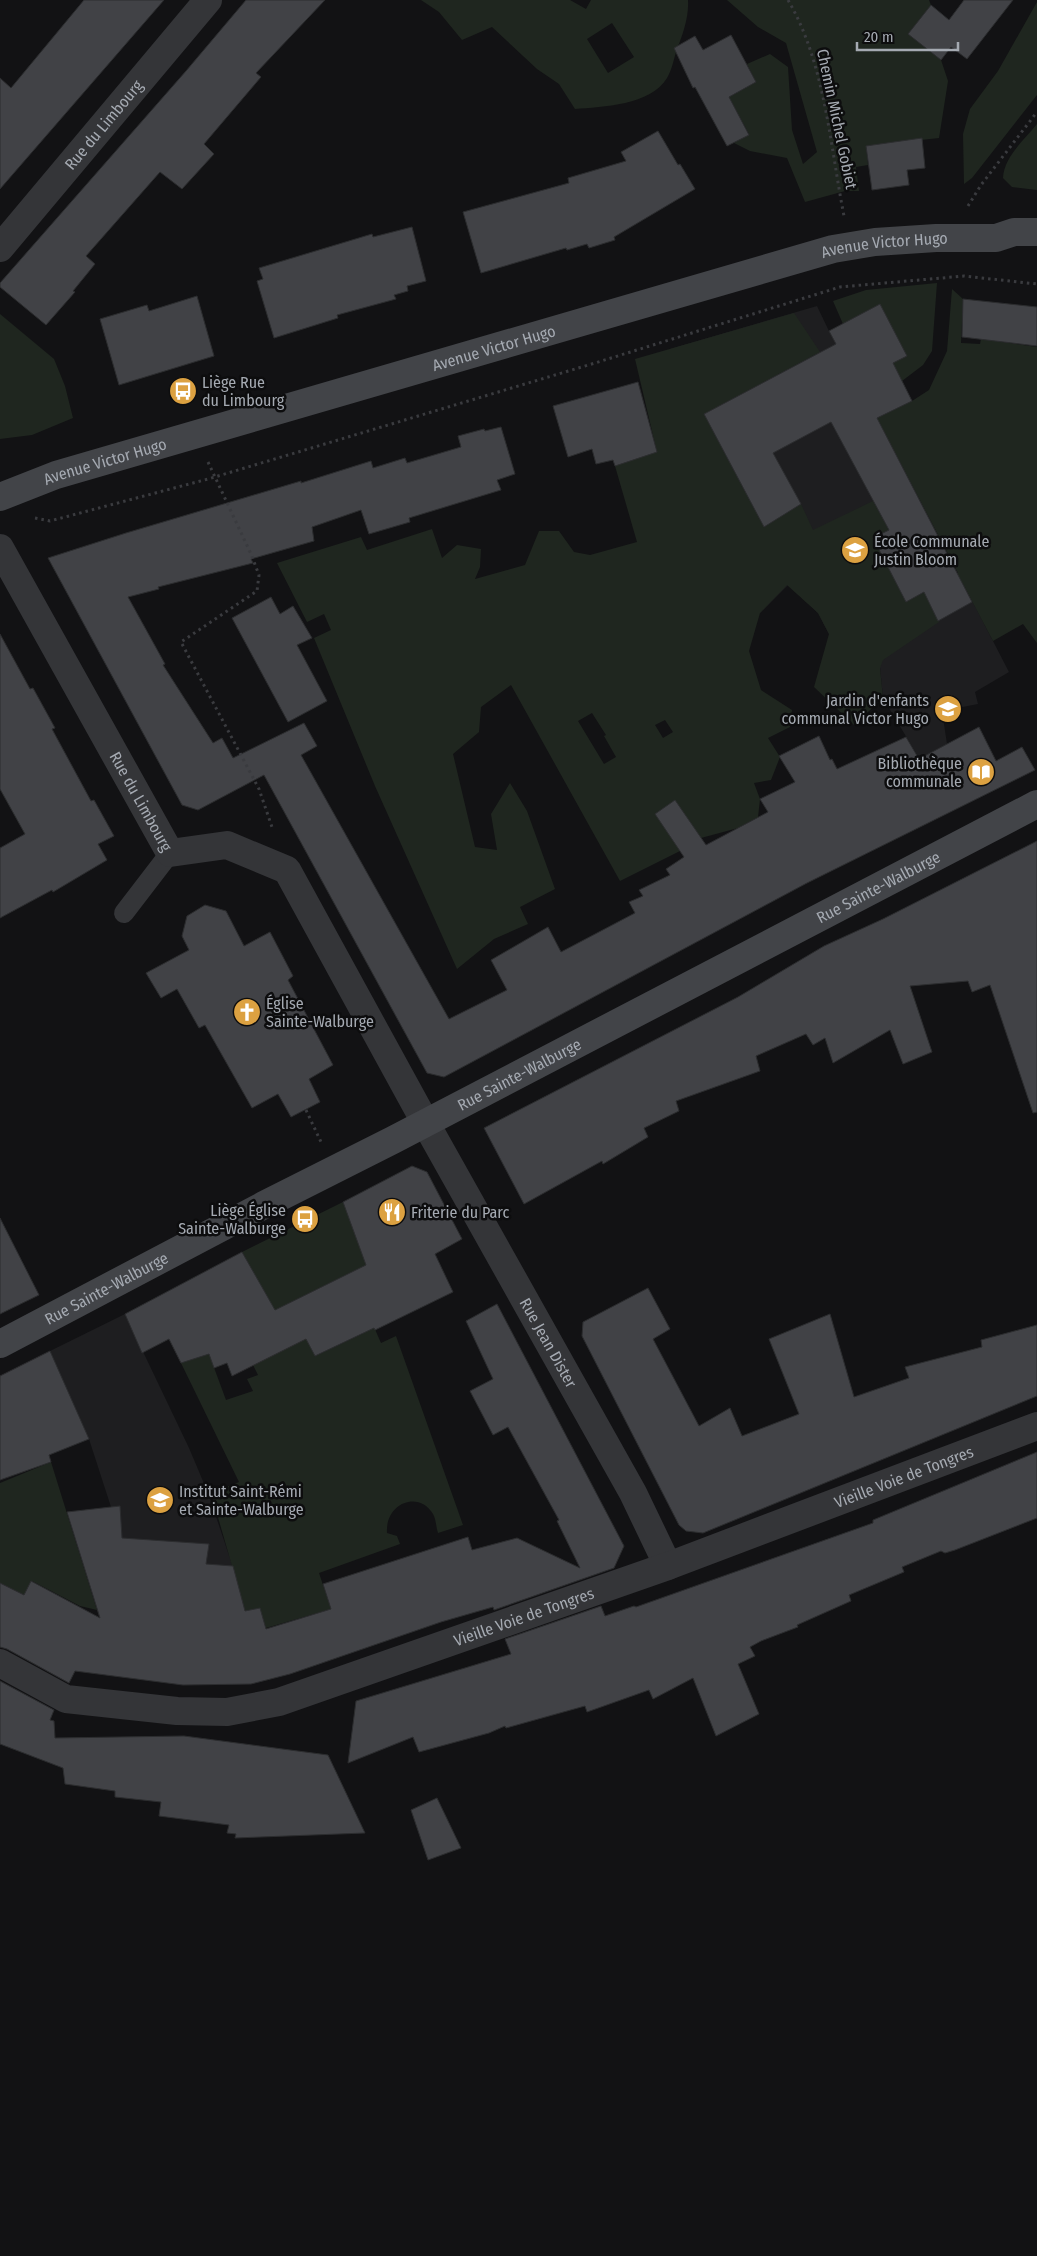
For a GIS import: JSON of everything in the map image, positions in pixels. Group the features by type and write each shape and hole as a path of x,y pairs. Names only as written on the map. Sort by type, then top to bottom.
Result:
{"street":[{"name":"Rue du Limbourg","path":"0,248 208,0"},
{"name":"Avenue Victor Hugo","path":"0,497 56,475 810,255 851,246 900,240 996,238 1014,232 1037,232"},
{"name":"Avenue Victor Hugo","path":"996,238 1012,246 1037,248"},
{"name":"Rue du Limbourg","path":"0,548 170,853 227,844 287,870 425,1122"},
{"name":"Rue Sainte-Walburge","path":"0,1344 1037,804"},
{"name":"Rue Jean Dister","path":"425,1122 633,1493 668,1566"},
{"name":"Vieille Voie de Tongres","path":"0,1663 66,1699 177,1711 227,1712 278,1702 668,1566 1037,1426"}],"lane":[{"path":"124,913 170,853"}],"path":[{"name":"Chemin Michel Gobiet","path":"788,0 806,36 816,67 851,246"},
{"path":"961,238 962,219 970,202 1037,112"},
{"path":"33,517 50,521 208,479 595,363 840,287 964,276 1037,284"},
{"path":"195,434 252,554 258,575 258,583 257,591 181,642 259,789"},
{"path":"306,1110 316,1133"}],"shaded area":[{"path":"421,0 570,0 586,9 591,0 688,0 688,13 672,68 660,87 650,94 625,103 575,109 559,84 537,69 492,27 462,40 439,12","holes":["612,23 634,57 608,73 587,39"]},
{"path":"727,0 929,0 931,5 908,34 941,60 948,81 939,138 866,146 868,165 856,167 859,191 845,191 805,202 787,158 750,151 734,143 749,134 729,97 756,82 747,64 770,54 788,67 792,130 803,164 817,152 786,43 758,27"},
{"path":"1037,2 1037,95 972,178 964,184 963,134 970,109 998,71"},
{"path":"1037,124 1037,190 1012,187 1003,178 1004,170 1016,149"},
{"path":"937,283 932,351 923,365 902,381 880,369 907,356 880,305 843,324 833,301 866,290"},
{"path":"952,289 963,299 961,343 980,344 981,339 1037,347 1037,643 1023,624 993,641 963,584 933,600 931,607 939,622 883,660 880,668 883,698 854,725 814,687 829,634 818,613 787,585 760,613 749,651 761,690 792,710 790,727 768,738 780,757 771,780 754,783 760,799 758,817 738,828 701,838 680,851 620,881 511,685 481,707 479,732 453,754 475,847 497,850 491,814 510,783 527,811 555,889 520,907 528,924 494,939 457,969 375,786 314,638 331,630 324,614 307,622 277,563 361,537 367,550 432,529 442,558 457,545 481,549 480,567 475,579 525,565 539,531 559,531 574,552 590,555 637,542 615,466 657,452 635,359 794,313 820,352 704,414 764,527 801,504 813,530 873,501 889,530 873,538 906,602 958,573 877,418 912,401 929,390 947,351","holes":["592,713 606,735 604,736 616,757 604,764 578,721","665,720 673,732 663,738 655,725"]},
{"name":"École Communale Justin Bloom","path":"817,306 870,403 1009,672 975,692 978,704 942,711 947,744 925,768 883,698 880,668 829,634 818,613 788,585 760,613 670,349"},
{"path":"0,314 54,359 65,386 73,418 32,435 0,439"},
{"path":"343,1202 369,1268 336,1280 289,1303 315,1356 362,1334 370,1318 381,1343 396,1336 463,1525 438,1533 434,1516 427,1507 420,1503 404,1503 391,1514 387,1533 397,1536 400,1544 319,1573 331,1609 266,1628 260,1609 245,1611 211,1493 239,1482 181,1363 209,1354 226,1400 253,1391 247,1379 258,1375 253,1365 274,1310 242,1252"},
{"name":"Institut Saint-Rémi et Sainte-Walburge","path":"125,1314 189,1448 208,1493 233,1567 245,1611 251,1684 183,1685 117,1676 67,1512 111,1507 89,1439 50,1351"},
{"path":"51,1462 97,1610 80,1606 32,1581 24,1595 0,1583 0,1483"}],"building":[{"path":"84,0 164,0 0,189 0,78 11,88"},
{"path":"246,0 325,0 256,73 261,77 204,144 214,154 182,189 160,172 86,256 95,264 73,291 75,292 46,325 0,287 0,283"},
{"path":"964,0 1013,0 967,59 951,47 941,60 908,34 931,5 949,20"},
{"path":"731,35 756,82 729,97 749,135 727,146 695,87 693,88 674,48 695,36 703,50"},
{"path":"658,131 695,189 614,237 615,240 589,248 587,244 567,250 566,248 481,273 463,212 569,183 568,178 626,161 621,152"},
{"path":"922,138 925,168 907,170 909,185 872,190 866,146"},
{"path":"412,227 426,281 407,286 408,291 394,295 396,299 337,315 338,318 274,338 257,281 263,279 259,268 372,234 373,237"},
{"path":"197,296 214,356 119,385 100,319 147,305 149,311"},
{"path":"963,299 1037,307 1037,346 962,337"},
{"path":"880,304 907,356 893,363 912,401 877,418 972,602 938,621 924,592 906,602 873,538 889,530 831,422 773,453 801,504 764,527 704,414 836,344 829,331"},
{"path":"638,382 657,452 615,466 613,460 596,464 592,449 568,457 553,406"},
{"path":"501,427 515,474 497,480 501,490 409,518 410,522 369,534 361,510 312,527 314,541 251,559 253,563 158,587 159,589 128,597 165,664 163,665 213,743 222,738 233,758 304,723 317,746 301,755 449,1019 507,990 491,960 548,927 561,952 635,913 629,902 643,896 639,890 670,875 666,869 684,857 655,814 675,800 706,845 768,812 760,799 795,782 779,756 819,736 830,760 832,759 837,769 906,737 919,759 979,727 996,761 1022,747 1035,770 807,883 444,1077 427,1073 264,775 198,810 182,805 48,558 126,533 371,461 373,468 405,458 407,463 461,447 458,436 484,429 485,431"},
{"path":"271,597 280,614 293,606 312,638 297,645 327,701 288,722 232,618"},
{"path":"0,634 30,689 33,688 55,728 52,729 91,801 94,800 114,836 98,844 107,860 53,892 52,890 0,918 0,848 25,834 0,789"},
{"path":"1037,841 1037,1112 1033,1113 990,985 972,992 968,981 910,986 932,1052 903,1064 890,1030 833,1063 825,1038 813,1045 806,1034 756,1056 760,1071 676,1101 679,1111 644,1128 648,1137 603,1164 602,1161 524,1204 484,1128 738,997 824,946 883,919"},
{"name":"Église Sainte-Walburge","path":"205,905 226,911 244,946 270,932 293,976 288,980 333,1065 309,1079 320,1102 291,1117 278,1094 252,1108 205,1025 199,1028 177,989 161,998 146,973 189,950 182,936 187,916"},
{"path":"412,1166 427,1172 462,1239 435,1254 453,1292 375,1330 374,1328 315,1356 306,1339 232,1376 227,1363 214,1368 209,1354 181,1363 169,1339 142,1353 125,1314 242,1252 275,1310 366,1265 343,1202"},
{"path":"0,1218 39,1295 0,1314"},
{"path":"648,1288 670,1329 653,1339 699,1426 730,1408 742,1436 799,1414 769,1339 830,1314 854,1397 909,1378 905,1367 982,1347 981,1340 1037,1325 1037,1396 703,1533 686,1531 679,1525 582,1336 583,1322"},
{"path":"497,1304 624,1546 614,1568 494,1610 493,1607 441,1622 290,1674 251,1684 183,1685 75,1671 69,1683 0,1647 0,1583 24,1595 31,1581 100,1618 67,1512 120,1506 122,1538 209,1544 206,1564 233,1566 245,1611 260,1608 266,1629 331,1609 323,1584 468,1537 472,1550 517,1538 580,1568 557,1521 559,1520 508,1427 493,1435 470,1391 493,1379 466,1321"},
{"path":"50,1351 89,1439 49,1455 51,1462 0,1480 0,1376"},
{"path":"1037,1452 1037,1518 955,1550 945,1553 941,1551 902,1567 904,1572 849,1595 851,1601 797,1625 798,1627 750,1647 755,1656 738,1664 759,1714 716,1736 693,1678 653,1699 649,1690 587,1712 585,1706 506,1728 505,1726 489,1733 419,1752 413,1737 348,1763 356,1701 511,1654 505,1639 601,1606 605,1616 634,1606 636,1607 873,1523 873,1520"},
{"path":"0,1681 54,1710 50,1720 54,1721 55,1738 184,1736 328,1755 365,1833 235,1838 236,1834 227,1833 229,1825 159,1816 161,1802 115,1797 115,1791 65,1784 63,1768 0,1744"},
{"path":"437,1798 461,1848 428,1860 411,1810"}],"place":[{"name":"Liège Rue du Limbourg","path":"183,391"},
{"name":"École Communale Justin Bloom","path":"855,550"},
{"name":"Jardin d'enfants communal Victor Hugo","path":"948,709"},
{"name":"Bibliothèque communale","path":"981,772"},
{"name":"Église Sainte-Walburge","path":"247,1012"},
{"name":"Friterie du Parc","path":"392,1212"},
{"name":"Liège Église Sainte-Walburge","path":"305,1219"},
{"name":"Institut Saint-Rémi et Sainte-Walburge","path":"160,1500"}]}
